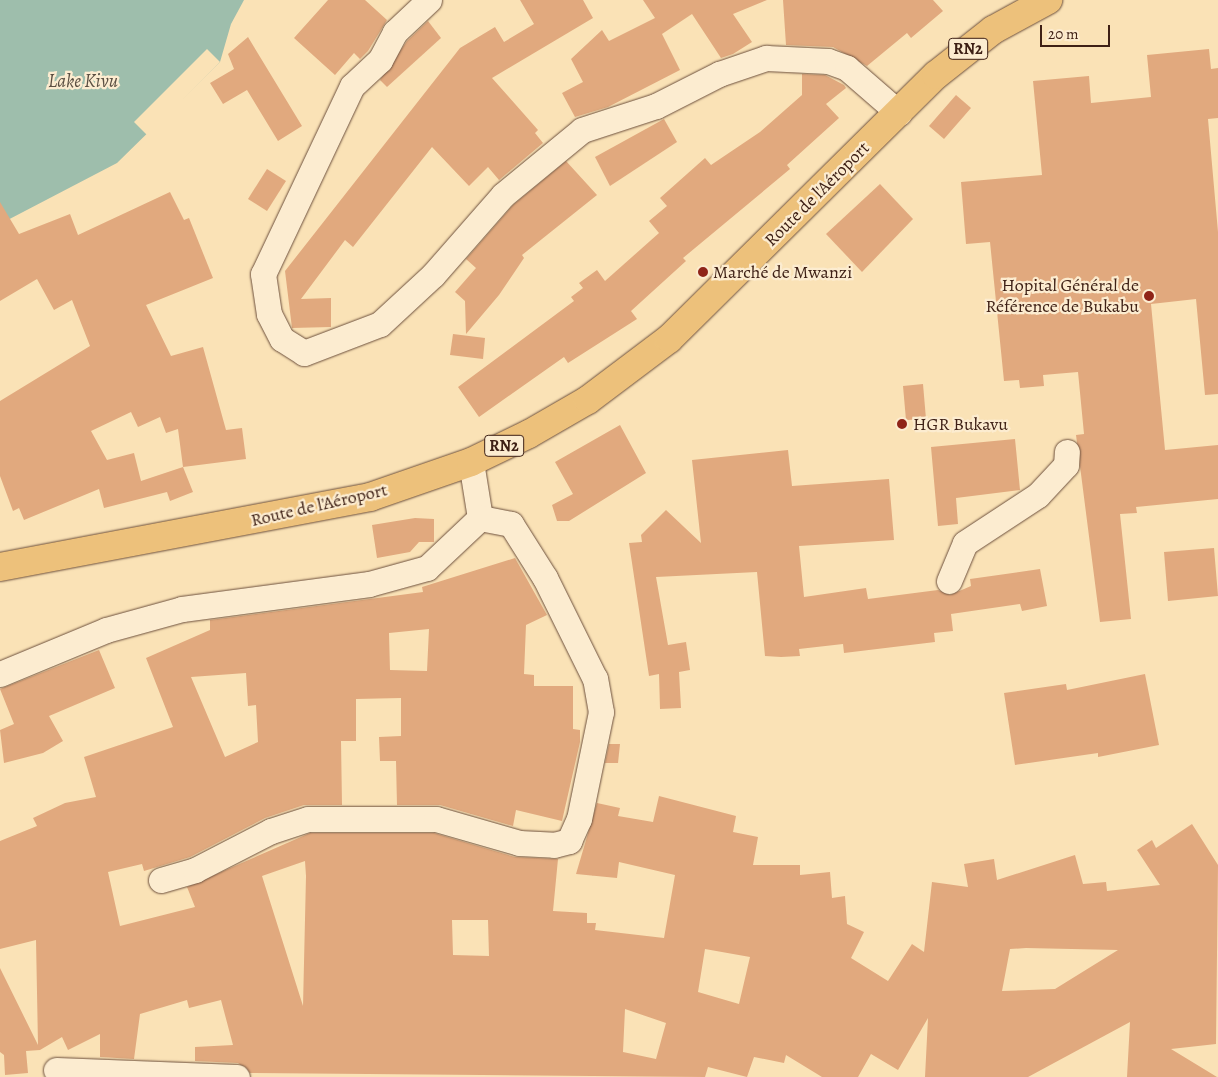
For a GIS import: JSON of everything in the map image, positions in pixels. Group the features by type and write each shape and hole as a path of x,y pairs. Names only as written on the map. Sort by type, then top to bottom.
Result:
{"highway":[{"name":"RN2","path":"899,113 936,75 993,30 1048,0"},
{"name":"Route de l'Aéroport","path":"0,567 370,497 471,462 588,400 669,339 899,113"}],"street":[{"path":"429,0 395,32 380,60 352,86 263,274 269,314 282,338 304,353 380,324 433,275 503,195 582,130 656,106 719,74 766,58 828,61 847,68 899,113"},
{"path":"949,581 965,543 1038,495 1066,465 1067,452"},
{"path":"471,462 480,518"},
{"path":"0,674 106,630 182,609 369,584 427,568 480,518"},
{"path":"161,880 194,870 271,831 308,819 436,819 519,843 554,845 569,841 579,819 601,712 595,679 545,578 511,524 480,518"},
{"path":"56,1070 237,1077"}],"water":[{"name":"Lake Kivu","path":"0,0 244,0 231,24 220,62 117,163 0,224"}],"pier":[{"path":"207,49 220,62 147,135 134,122"}],"building":[{"path":"328,0 365,0 387,20 368,51 360,59 354,53 335,75 294,38"},
{"path":"520,0 583,0 593,18 492,78 538,130 535,133 543,143 499,180 488,167 469,186 432,147 353,247 345,240 301,299 331,298 331,327 292,328 285,271 460,48 495,27 504,42 534,24"},
{"path":"643,0 767,0 733,14 752,42 733,54 721,58 692,14 662,34 680,70 608,107 575,117 562,93 583,82 571,59 602,30 609,41 655,18"},
{"path":"783,0 933,0 943,11 911,38 907,33 867,66 833,47 786,45"},
{"path":"428,21 441,38 387,87 380,80 407,41"},
{"path":"248,37 302,126 278,141 247,90 223,104 210,83 234,69 228,54"},
{"name":"Hopital Général de Référence de Bukabu","path":"1209,49 1211,69 1218,68 1218,118 1208,119 1218,232 1218,394 1205,395 1196,299 1151,304 1165,450 1218,445 1218,499 1136,507 1137,513 1120,514 1131,619 1100,622 1076,435 1084,434 1078,372 1043,375 1044,386 1020,388 1019,380 1004,381 990,242 966,244 961,182 1042,175 1033,81 1089,76 1091,103 1151,97 1147,55"},
{"path":"802,74 825,75 844,85 846,88 826,104 839,118 787,165 790,169 683,258 686,261 631,311 637,319 568,363 564,357 479,417 458,387 574,301 571,297 583,288 579,283 597,270 605,281 659,233 649,221 667,206 660,198 705,158 711,165 760,132 802,95"},
{"path":"956,95 971,108 944,139 929,126"},
{"path":"664,119 677,142 610,186 595,157"},
{"path":"566,161 597,195 522,255 524,258 499,295 466,334 465,301 455,292 476,268 466,259 513,205"},
{"path":"267,169 286,181 267,211 248,199"},
{"path":"880,184 913,219 862,272 826,234"},
{"path":"170,192 184,220 189,218 213,278 146,305 171,356 203,347 226,430 242,428 246,459 183,467 193,492 170,501 167,492 104,508 99,489 24,520 19,508 13,511 0,476 0,401 90,346 72,300 54,310 37,279 0,301 0,202 19,234 70,214 78,235","holes":["131,412 138,427 160,417 166,433 178,429 183,467 141,481 134,453 107,460 91,431"]},
{"path":"453,334 485,338 483,359 450,355"},
{"path":"923,384 926,419 906,420 903,386"},
{"path":"620,425 646,473 569,521 557,521 552,505 573,494 555,462"},
{"path":"1015,439 1020,490 956,498 958,524 938,526 931,447"},
{"path":"788,450 792,486 889,479 894,540 799,546 804,597 866,588 868,599 938,590 950,595 971,586 970,579 1040,569 1047,606 1022,611 1020,604 951,614 953,631 934,633 935,642 844,653 843,644 799,649 800,656 765,656 757,572 656,577 668,645 686,642 690,670 679,672 681,708 660,709 659,674 649,676 629,543 642,542 641,535 666,510 701,543 692,460"},
{"path":"415,518 434,519 434,542 419,542 410,552 377,558 372,525"},
{"path":"1214,548 1218,596 1168,601 1164,552"},
{"path":"515,558 547,615 526,625 524,674 534,675 534,686 573,686 573,729 580,730 580,742 562,821 516,810 513,826 440,805 397,805 396,761 380,761 379,737 401,736 401,698 356,699 356,741 341,741 342,805 304,805 265,818 190,857 144,871 142,864 108,872 120,926 195,907 187,887 310,833 434,833 515,857 558,859 553,911 587,913 587,923 596,923 595,930 664,938 675,875 619,862 617,878 576,874 597,803 620,808 618,816 653,822 659,796 736,816 733,832 758,837 753,865 800,865 800,875 830,872 832,898 845,896 847,924 864,932 851,958 888,981 912,944 924,952 932,882 968,887 964,864 994,859 997,880 1075,855 1083,884 1106,882 1107,891 1160,885 1137,850 1152,840 1156,848 1192,824 1218,865 1216,1044 1171,1049 1217,1077 1127,1077 1130,1022 1028,1077 925,1077 928,1018 898,1070 871,1054 858,1077 822,1077 786,1055 784,1063 754,1057 747,1077 708,1067 705,1077 250,1073 238,1063 195,1061 195,1047 233,1045 221,1000 189,1008 187,1000 140,1014 134,1059 100,1057 100,1034 68,1050 62,1037 40,1050 26,1051 28,1073 5,1075 4,1055 0,1052 0,968 38,1045 36,940 0,949 0,841 37,826 33,818 65,803 96,797 84,757 173,727 146,658 210,630 210,620 423,592 422,587","holes":["429,629 427,671 390,670 389,633","246,673 248,706 256,705 258,742 225,757 191,677","305,861 306,876 303,1006 262,876","452,920 488,920 489,956 453,955","705,949 750,957 739,1004 698,992","1010,949 1118,950 1055,989 1002,991","625,1009 666,1023 656,1059 623,1052"]},
{"path":"99,650 115,688 49,716 63,741 43,753 4,763 0,730 14,724 0,689"},
{"path":"1145,674 1159,745 1098,757 1098,753 1015,765 1004,693 1066,684 1067,690"},
{"path":"609,744 620,744 618,763 605,763"}],"place":[{"name":"Marché de Mwanzi","path":"703,272"},
{"name":"Hopital Général de Référence de Bukabu","path":"1149,296"},
{"name":"HGR Bukavu","path":"902,424"}]}
